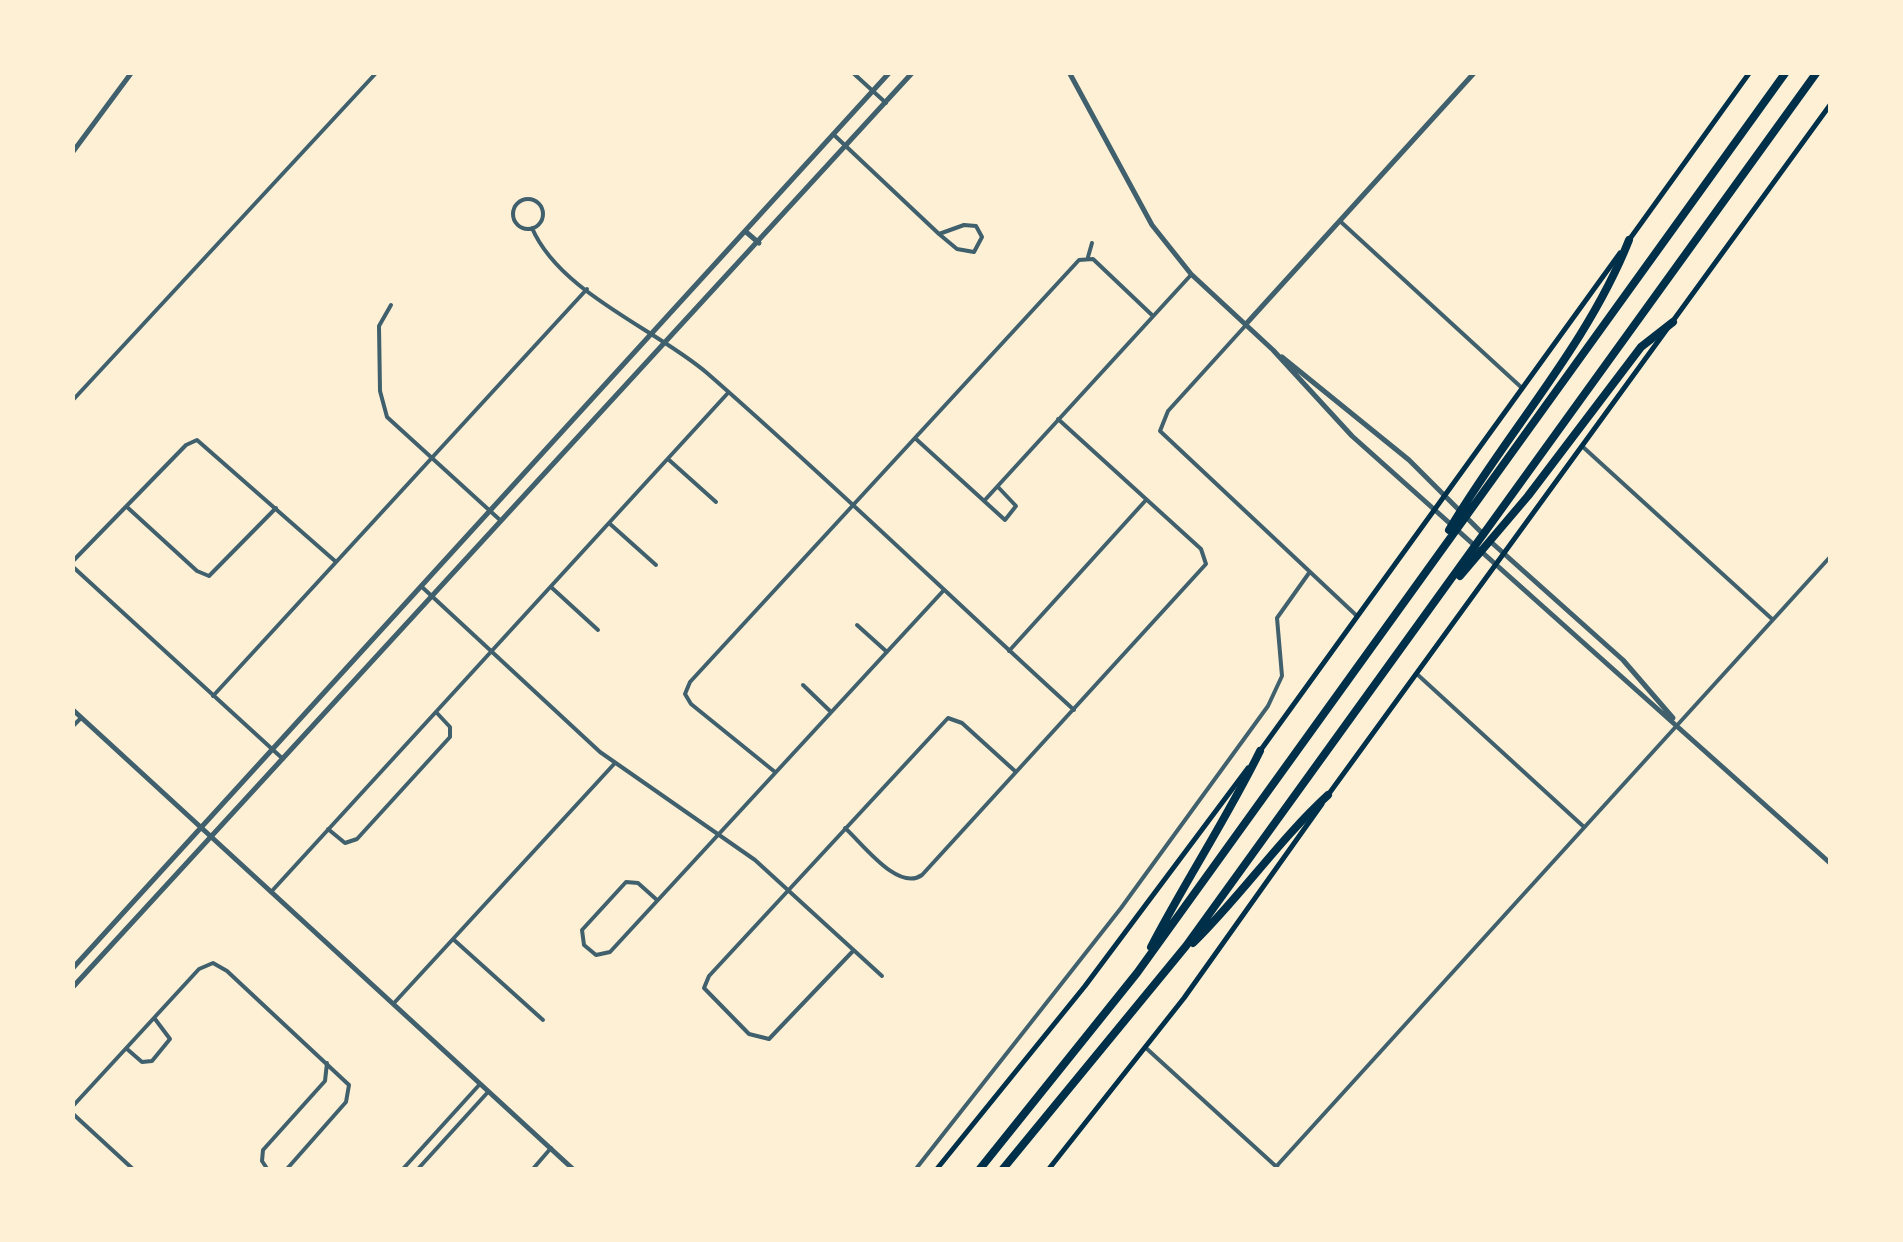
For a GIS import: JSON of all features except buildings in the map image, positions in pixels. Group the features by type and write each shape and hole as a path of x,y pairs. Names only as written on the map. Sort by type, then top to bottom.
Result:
{"highway":[{"path":"978,1170 1137,973 1786,72"},
{"path":"1002,1170 1172,964 1817,72"},
{"path":"1426,568 1487,466 1602,301 1629,240"},
{"path":"1421,621 1528,496 1640,347 1673,322"},
{"path":"1137,973 1180,890 1224,824 1260,750"},
{"path":"1172,964 1237,900 1297,823 1328,795"}],"main road":[{"path":"936,1170 1096,972 1750,72"},
{"path":"1048,1170 1146,1048 1830,105"}],"street":[{"path":"72,153 132,72"},
{"path":"72,402 376,72"},
{"path":"852,72 886,103"},
{"path":"72,969 890,72"},
{"path":"72,988 913,72"},
{"path":"1069,72 1152,224 1191,274 1273,350 1330,414 1441,518 1647,702 1678,724"},
{"path":"1357,616 1163,438 1160,424 1475,72"},
{"path":"833,134 939,234 966,252 977,249 982,237 976,226 968,224 939,234"},
{"path":"532,228 542,219 542,209 533,199 523,199 514,210 514,220 532,228 545,250 587,288 728,394 1074,710"},
{"path":"1341,222 1522,388"},
{"path":"745,230 759,243"},
{"path":"1088,257 1092,243"},
{"path":"1088,257 1153,316"},
{"path":"776,772 691,704 686,688 1079,260 1088,257"},
{"path":"984,502 1191,274"},
{"path":"213,696 587,288"},
{"path":"391,304 379,326 382,406 387,417 501,521"},
{"path":"1273,350 1397,450 1450,504 1623,660 1678,724 1830,864"},
{"path":"271,892 728,394"},
{"path":"845,828 902,879 915,880 1206,564 1201,549 1058,418"},
{"path":"916,439 1003,520 1015,512 1015,504 998,487"},
{"path":"283,759 72,564 186,445 198,440 336,561"},
{"path":"1583,447 1773,620"},
{"path":"668,458 716,502"},
{"path":"1009,651 1146,500"},
{"path":"126,506 197,571 210,576 276,508"},
{"path":"610,523 656,565"},
{"path":"1146,1048 1277,1168 1830,557"},
{"path":"914,1170 1122,908 1268,706 1282,676 1278,614 1309,574"},
{"path":"422,587 614,763 719,833 882,976"},
{"path":"551,587 598,630"},
{"path":"657,900 638,884 626,882 582,930 584,944 594,954 607,954 776,772 944,590"},
{"path":"857,625 887,652"},
{"path":"1418,675 1585,828"},
{"path":"802,686 831,712"},
{"path":"72,709 574,1170"},
{"path":"328,829 350,843 370,825 450,737 450,727 436,712"},
{"path":"72,727 82,718"},
{"path":"853,950 769,1040 755,1038 710,999 704,988 709,976 948,718 962,722 1016,772"},
{"path":"394,1004 614,763"},
{"path":"453,939 543,1020"},
{"path":"134,1170 72,1110 199,968 212,963 227,970 346,1080 349,1096 286,1170"},
{"path":"127,1049 147,1062 168,1043 169,1033 154,1018"},
{"path":"268,1170 262,1161 263,1150 321,1086 328,1063"},
{"path":"402,1170 480,1084"},
{"path":"417,1170 488,1092"},
{"path":"532,1170 551,1148"}]}
